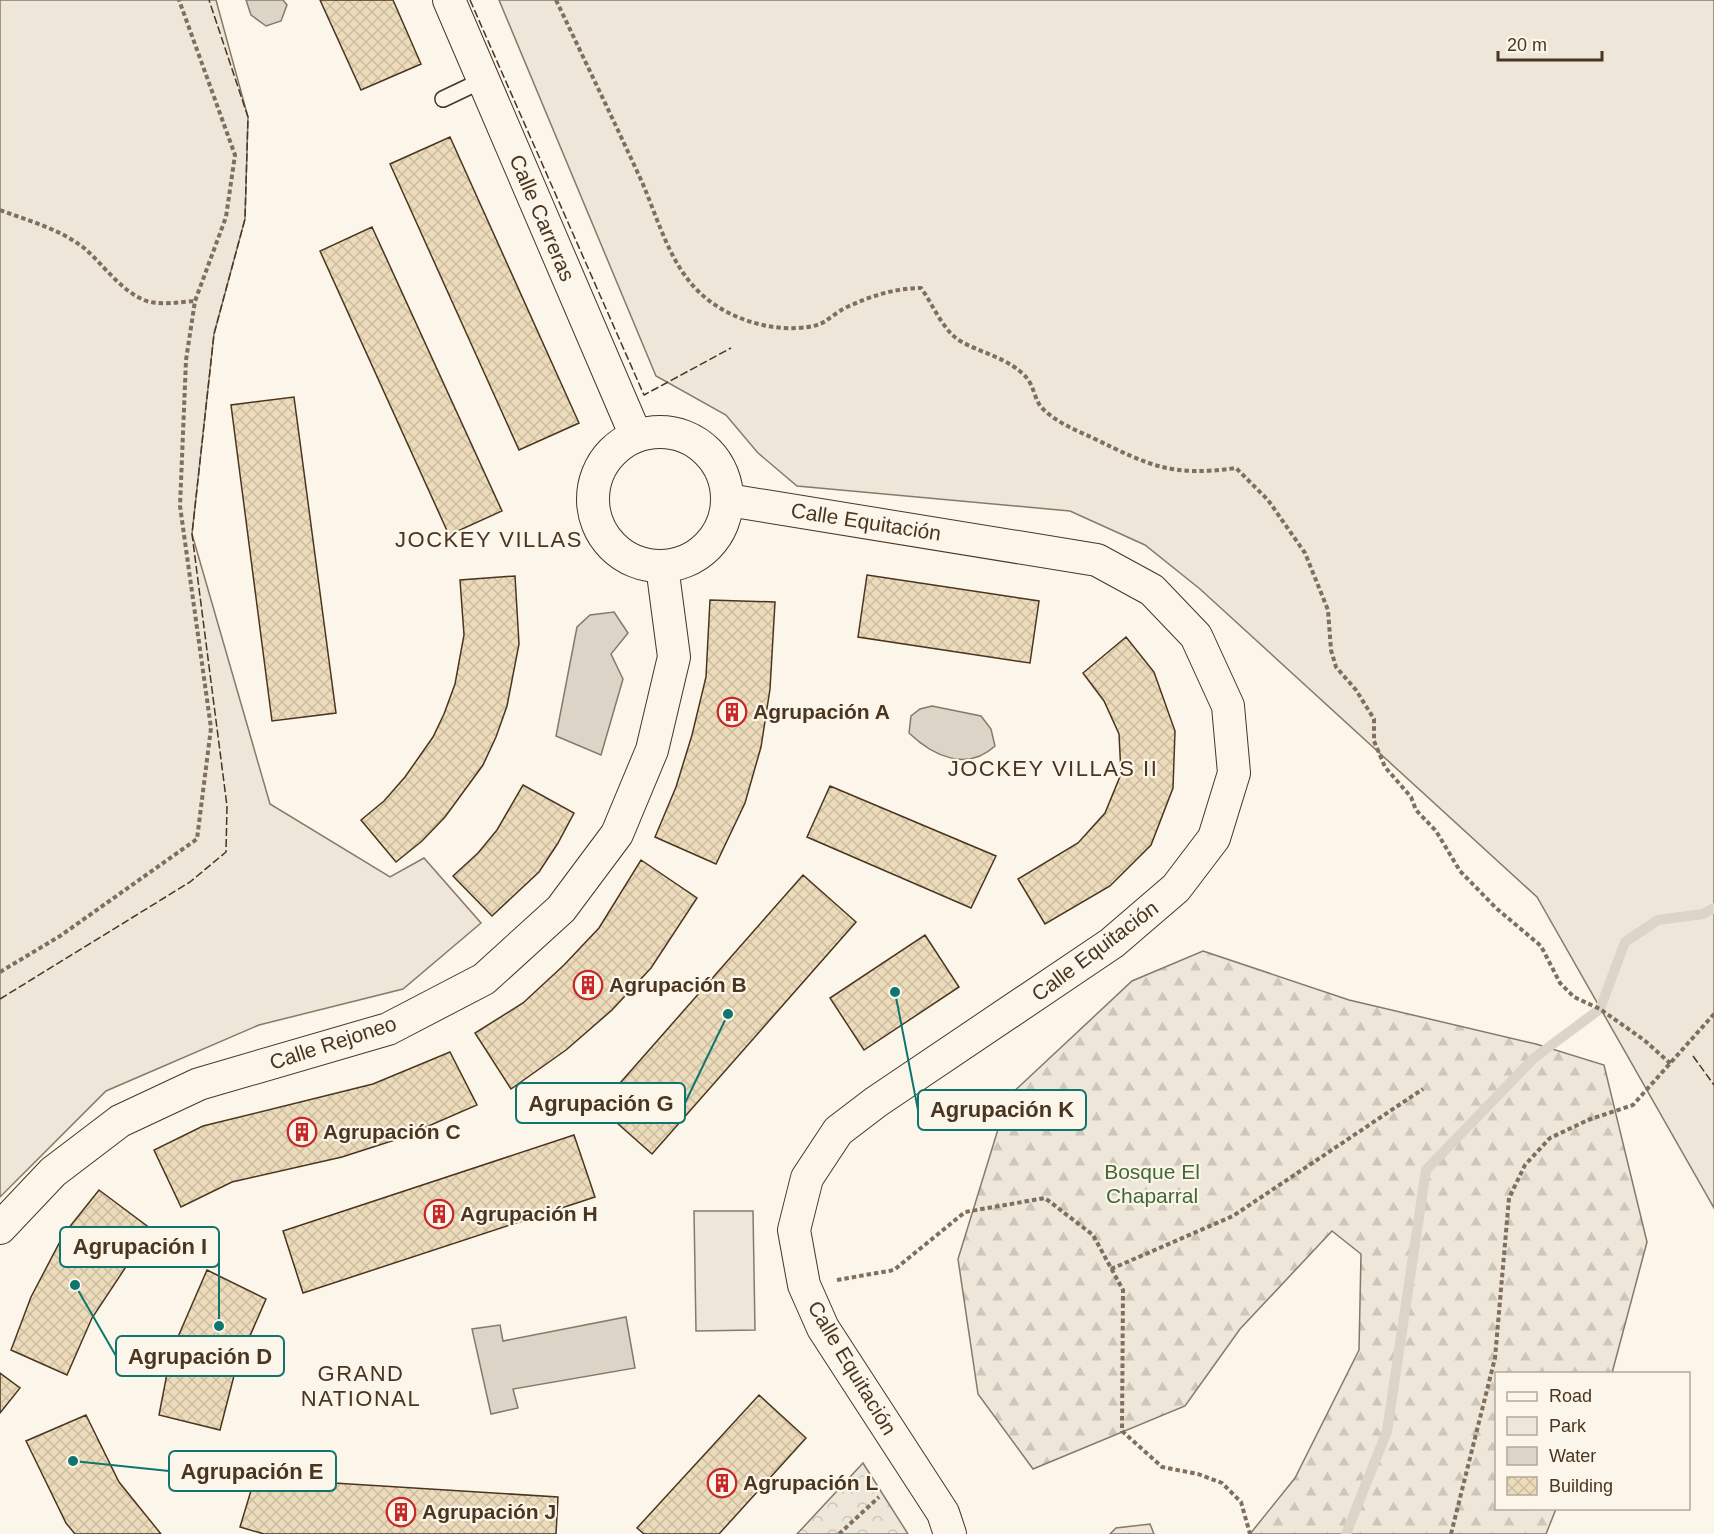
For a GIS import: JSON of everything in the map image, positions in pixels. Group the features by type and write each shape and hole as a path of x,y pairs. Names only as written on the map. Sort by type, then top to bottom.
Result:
{"street":[{"name":"Calle Carreras","path":"448,0 636,436"},
{"path":"657,431 679,434 699,444 714,459 725,478 728,500 724,520 715,538 692,558 662,566 641,563 622,554 607,540 597,522 593,501 596,481 604,461 618,446 636,436 657,431"},
{"name":"Calle Equitación","path":"728,500 1097,560 1152,591 1196,636 1228,706 1234,773 1214,838 1176,888 1112,943 876,1102 838,1131 807,1178 794,1230 804,1285 823,1328 943,1513 950,1534"},
{"name":"Calle Rejoneo","path":"0,1228 53,1172 120,1122 199,1084 388,1029 484,979 561,909 617,834 652,750 674,657 662,566"}],"lane":[{"path":"443,99 483,80"}],"path":[{"path":"0,972 60,936 197,839 211,728 180,506 186,360 195,301 226,217 235,155 179,0"},
{"path":"556,0 642,184 675,262 698,291 727,313 761,324 796,328 823,325 846,308 897,288 921,288 945,325 960,341 988,351 1021,372 1033,384 1040,406 1063,423 1146,465 1199,473 1236,468 1268,500 1305,553 1328,610 1331,650 1336,667 1356,690 1374,719 1374,741 1385,767 1411,797 1416,810 1436,831 1460,871 1496,908 1541,946 1560,983 1574,997 1600,1009 1644,1040 1671,1064"},
{"path":"0,210 57,231 85,249 117,281 145,301 164,303 195,301"},
{"path":"1451,1534 1495,1358 1509,1198 1524,1165 1550,1138 1588,1120 1633,1105 1714,1014"},
{"path":"1111,1269 1233,1216 1423,1089"},
{"path":"804,1285 894,1270 965,1212 1045,1198 1093,1235 1123,1290 1122,1431 1162,1467 1198,1474 1222,1483 1242,1502 1250,1534"},
{"path":"839,1534 879,1497"}],"green space":[{"path":"0,0 216,0 248,117 245,219 214,334 192,534 270,804 390,877 424,858 481,923 403,989 259,1025 106,1091 0,1197"},
{"path":"499,0 1714,0 1714,1208 1537,897 1200,589 1145,545 1070,511 797,486 758,453 726,415 656,376"},
{"name":"Bosque El Chaparral","path":"1203,951 1349,1000 1536,1044 1604,1065 1647,1242 1612,1372 1495,1372 1495,1510 1556,1510 1546,1534 1250,1534 1295,1478 1359,1350 1361,1254 1332,1231 1240,1329 1185,1406 1033,1469 978,1394 958,1259 1008,1097 1132,981"},
{"path":"694,1211 753,1211 755,1330 696,1331"},
{"path":"863,1463 908,1534 797,1534"},
{"path":"1150,1524 1154,1534 1110,1534 1116,1528"}],"water":[{"path":"246,0 283,0 287,5 281,21 266,26 251,15"},
{"path":"614,612 628,633 611,654 623,679 601,755 556,736 577,627 590,615"},
{"path":"932,706 981,716 991,729 995,746 984,754 962,759 939,754 929,748 909,733 911,716 920,709"},
{"path":"626,1317 635,1368 513,1389 518,1408 491,1414 472,1329 500,1325 503,1341"}],"building":[{"path":"320,0 393,0 421,64 361,90"},
{"path":"450,137 579,423 519,450 390,164"},
{"path":"372,227 502,511 449,535 320,251"},
{"path":"294,397 336,713 272,721 231,405"},
{"path":"867,575 1039,601 1030,663 858,637"},
{"path":"515,576 519,644 507,706 496,737 483,765 445,817 422,841 396,862 361,820 384,801 405,777 433,737 444,714 455,684 464,635 460,580"},
{"name":"Agrupación A","path":"710,600 775,602 770,689 761,747 745,803 716,864 655,837 676,787 706,677"},
{"path":"1126,637 1154,672 1175,731 1173,788 1151,845 1110,886 1045,924 1018,879 1078,843 1105,813 1121,774 1119,734 1104,701 1083,673"},
{"path":"523,785 574,813 539,872 492,916 453,876 478,853 497,830"},
{"path":"830,786 996,856 971,908 807,837"},
{"name":"Agrupación B","path":"641,860 697,898 651,968 612,1010 566,1050 511,1089 475,1033 523,1003 564,965 599,928"},
{"path":"803,875 856,922 652,1154 599,1107"},
{"path":"925,935 959,987 864,1050 830,998"},
{"name":"Agrupación C","path":"450,1052 477,1105 401,1138 342,1157 232,1182 181,1207 154,1150 203,1126 373,1084"},
{"name":"Agrupación H","path":"574,1135 595,1197 303,1293 283,1231"},
{"path":"99,1190 151,1229 92,1318 67,1375 11,1350 31,1297 64,1234"},
{"path":"207,1270 266,1299 236,1368 220,1430 159,1415 171,1353"},
{"path":"0,1373 20,1388 0,1413"},
{"name":"Agrupación L","path":"759,1395 806,1438 719,1534 644,1534 637,1528"},
{"path":"86,1415 119,1482 161,1534 75,1534 66,1523 26,1441"},
{"name":"Agrupación J","path":"260,1461 334,1483 558,1497 556,1534 264,1534 240,1527"}],"waterway":[{"path":"1346,1534 1387,1431 1426,1170 1534,1058 1600,1009 1625,942 1658,920 1703,914 1714,908"}],"fence":[{"path":"0,999 190,882 226,852 227,806 192,534 214,334 245,219 248,117 209,0"},
{"path":"470,0 644,395 731,348"},
{"path":"1693,1056 1714,1085"}],"place":[{"name":"Agrupación A","path":"732,712"},
{"name":"Agrupación B","path":"588,985"},
{"name":"Agrupación K","path":"895,992"},
{"name":"Agrupación G","path":"728,1014"},
{"name":"Agrupación C","path":"302,1132"},
{"name":"Agrupación H","path":"439,1214"},
{"name":"Agrupación D","path":"75,1285"},
{"name":"Agrupación I","path":"219,1326"},
{"name":"Agrupación E","path":"73,1461"},
{"name":"Agrupación L","path":"722,1483"},
{"name":"Agrupación J","path":"401,1512"}],"district":[{"name":"JOCKEY VILLAS","path":"489,539"},
{"name":"JOCKEY VILLAS II","path":"1053,768"},
{"name":"GRAND NATIONAL","path":"361,1386"}]}
